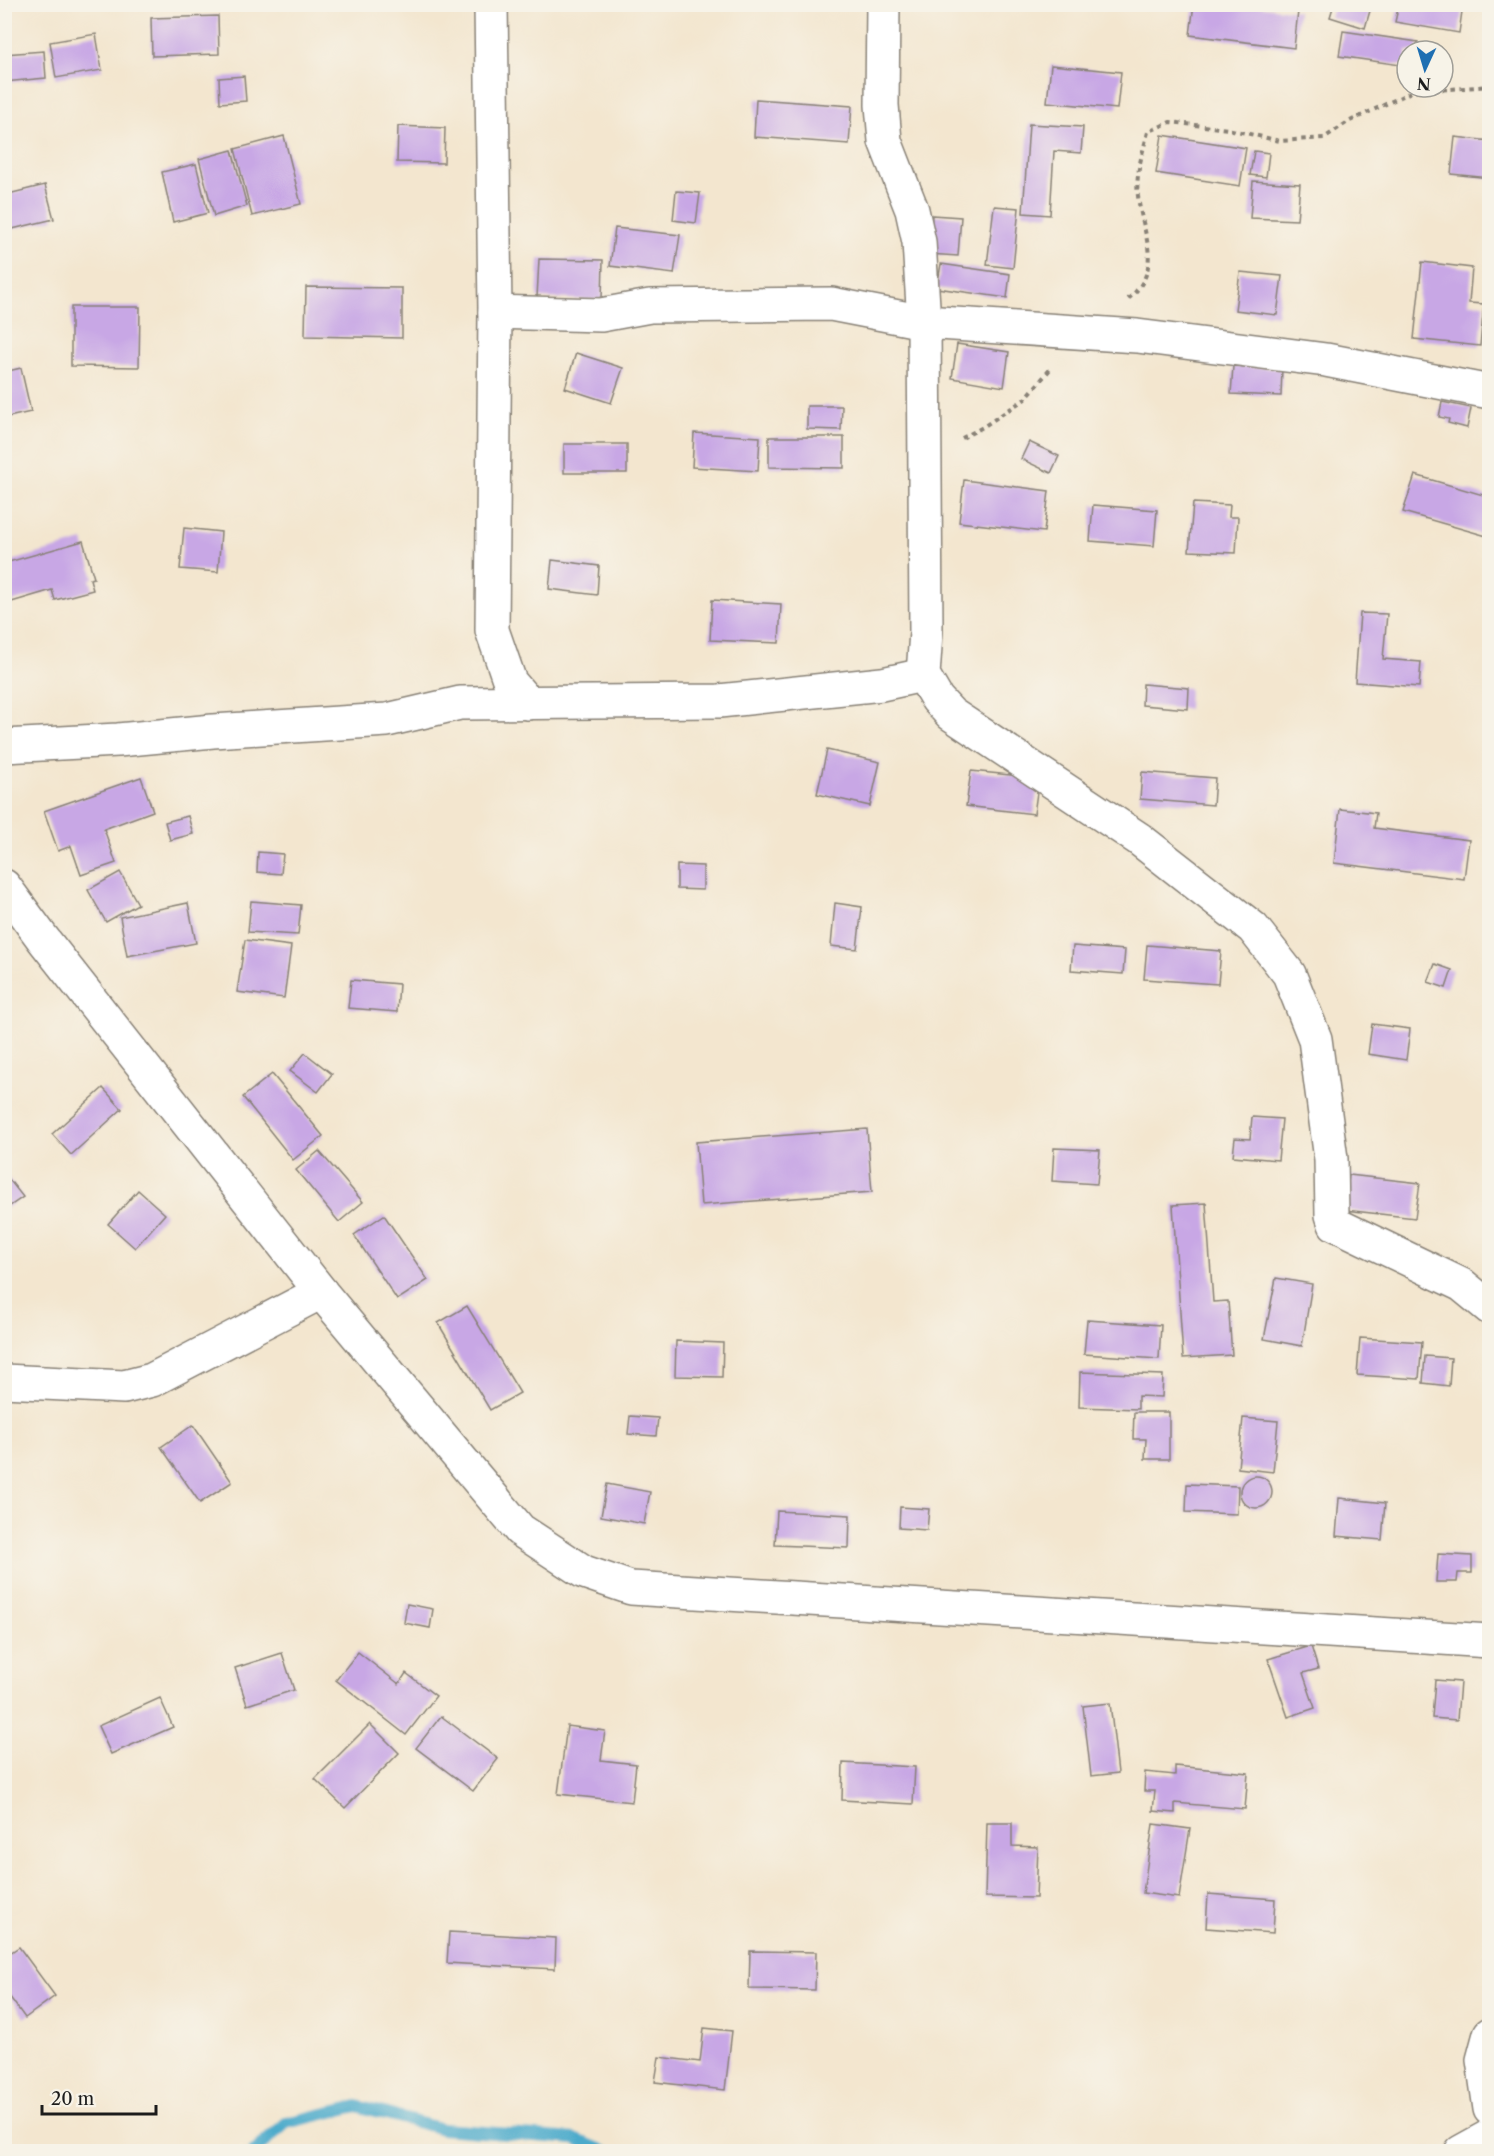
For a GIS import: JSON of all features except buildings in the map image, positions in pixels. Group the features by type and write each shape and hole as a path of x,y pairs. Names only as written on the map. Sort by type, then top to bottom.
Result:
{"street":[{"path":"491,4 495,312 492,630 510,682 528,703"},
{"path":"883,4 882,105 885,141 912,210 919,242 924,321 926,632 923,675 937,699 951,714 1139,839 1253,928 1289,974 1315,1039 1331,1159 1332,1215 1335,1224 1462,1285 1490,1308"},
{"path":"495,312 601,315 650,306 831,304 924,321 1137,336 1326,360 1490,392"},
{"path":"4,746 376,721 460,703 719,701 882,684 923,675"},
{"path":"4,886 43,939 321,1292 520,1530 584,1572 631,1588 1490,1641"},
{"path":"4,1382 124,1387 153,1380 321,1292"},
{"path":"1490,2034 1483,2060 1490,2109"},
{"path":"1461,2151 1490,2136"}],"path":[{"path":"926,463 939,448 983,428 1025,399 1081,333 1115,310 1141,288 1150,258 1137,194 1148,132 1170,122 1228,129 1280,141 1324,138 1348,122 1411,93 1490,86"}],"waterway":[{"path":"254,2152 286,2123 357,2106 442,2129 575,2139 607,2152"}]}
